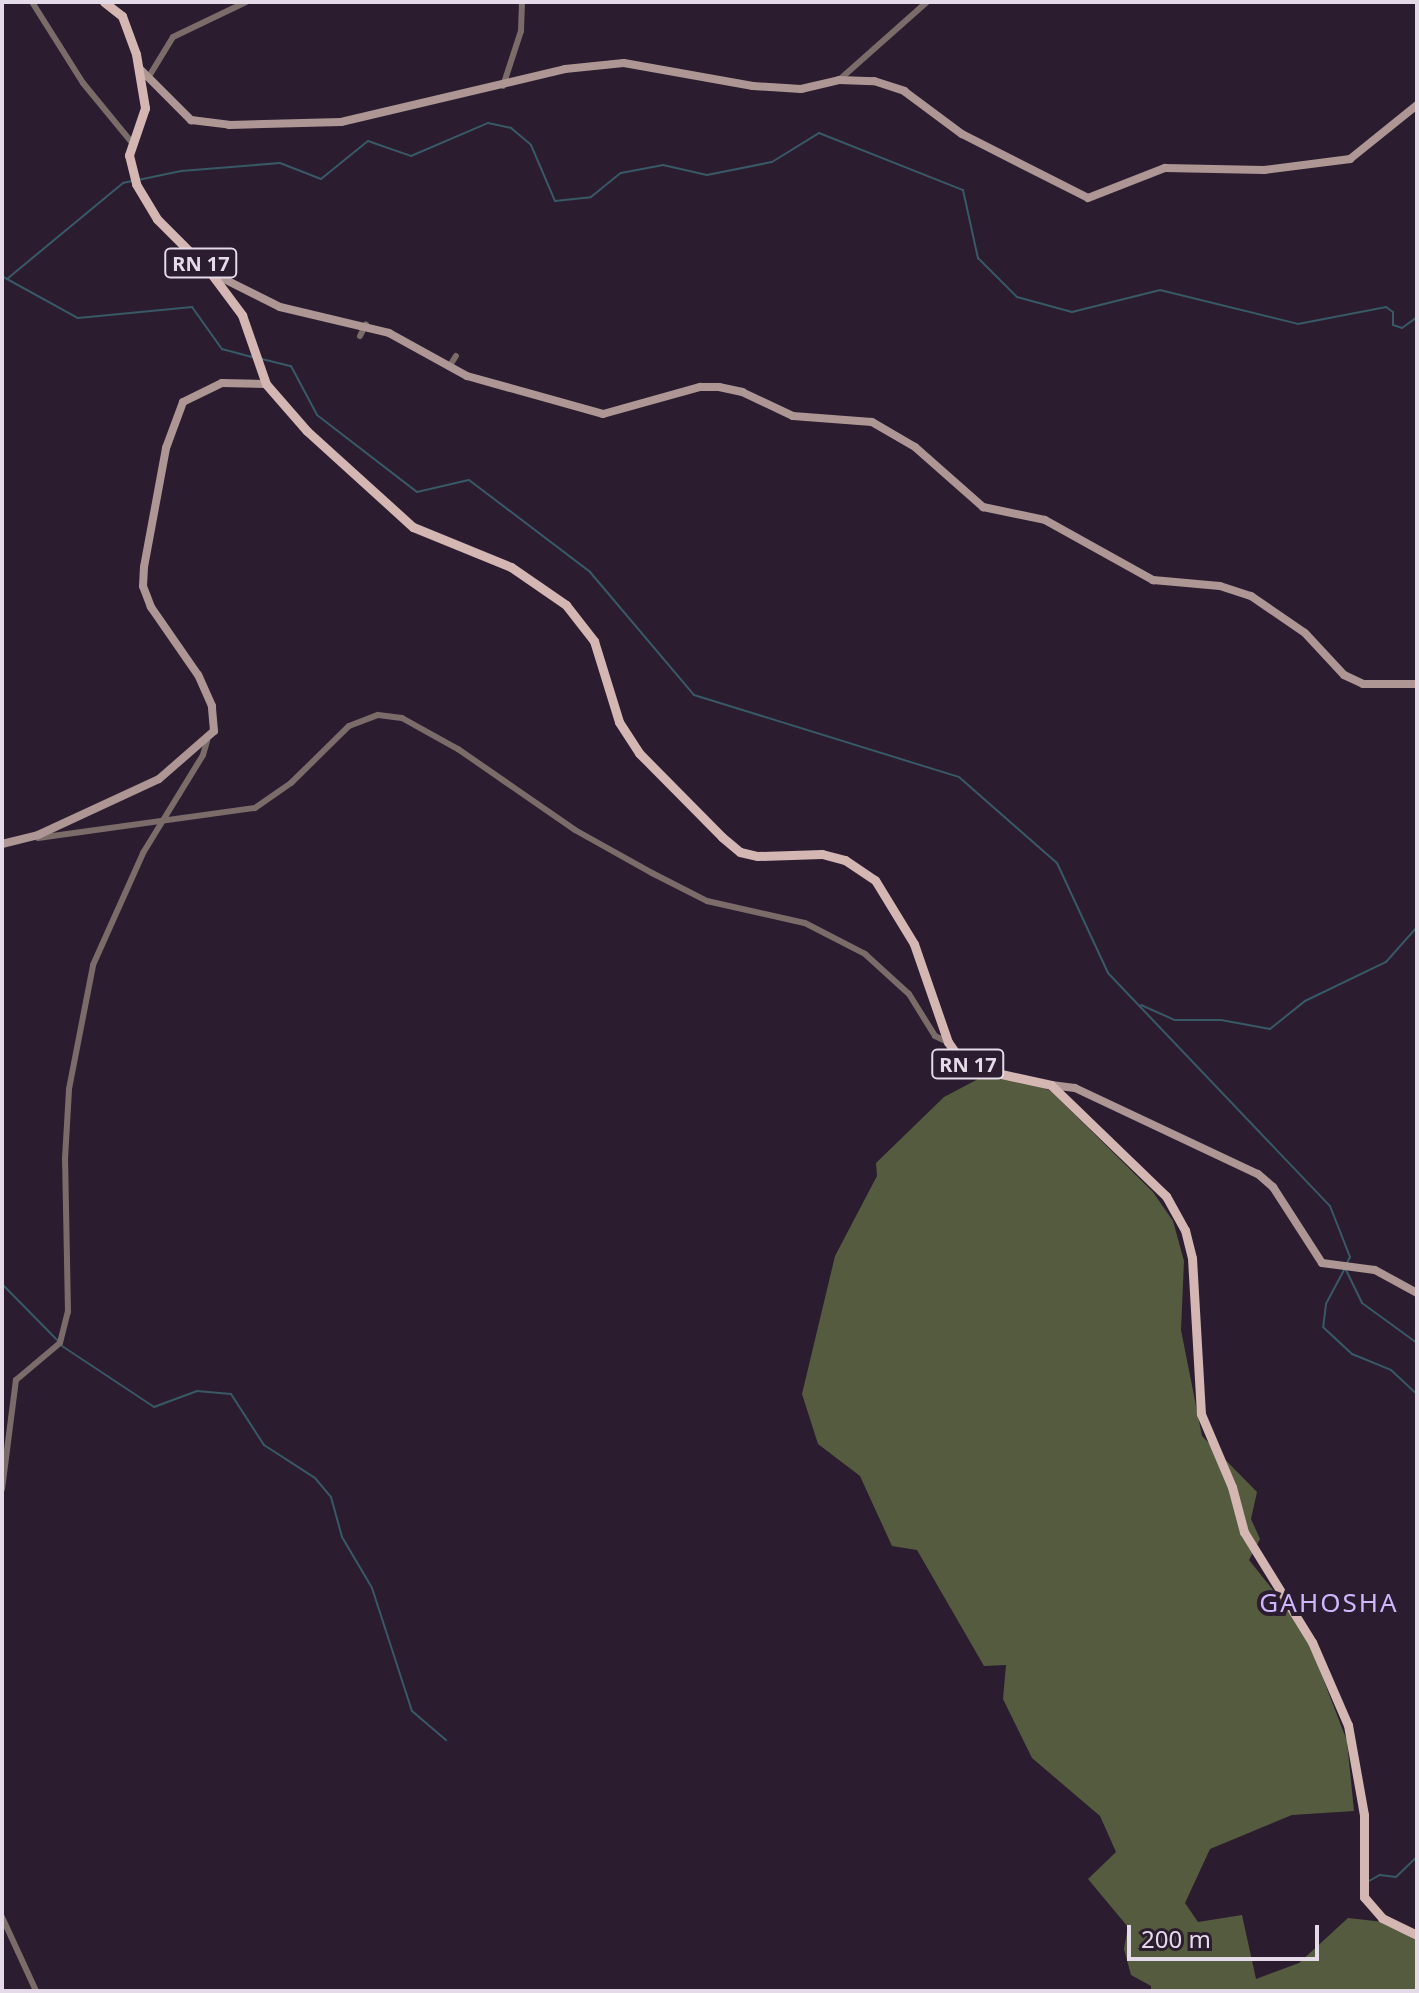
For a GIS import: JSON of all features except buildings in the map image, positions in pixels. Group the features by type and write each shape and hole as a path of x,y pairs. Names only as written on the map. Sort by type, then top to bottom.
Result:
{"main road":[{"name":"RN 17","path":"104,2 122,16 137,66 145,108 129,155 136,184 157,219 210,272 242,315 266,384 307,431 398,516 511,567 566,605 594,641 615,711 639,753 722,837 740,852 758,856 834,857 875,880 914,944 948,1042 974,1068 1051,1085"},
{"path":"1051,1085 1166,1196 1185,1230 1192,1258 1201,1414 1232,1487 1244,1532 1312,1642 1348,1725 1364,1815 1364,1897 1382,1918 1417,1935"}],"street":[{"path":"32,2 83,83 134,145"},
{"path":"148,78 173,37 246,2"},
{"path":"503,86 521,31 522,2"},
{"path":"839,80 927,2"},
{"path":"902,27 911,33"},
{"path":"137,66 191,120 229,125 318,125 503,86 565,69 635,63 732,85 801,89 839,80 895,86 959,132 1088,198 1165,168 1264,170 1350,159 1417,105"},
{"path":"210,272 280,307 366,324 449,367 603,414 700,387 719,387 742,392 793,416 872,422 915,447 983,507 1045,520 1153,580 1220,586 1251,596 1305,633 1328,661 1363,684 1417,684"},
{"path":"360,336 366,324"},
{"path":"449,367 456,356"},
{"path":"21,841 168,773 207,741 214,731 212,706 198,675 151,607 143,586 144,567 166,448 183,402 222,383 266,384"},
{"path":"2,844 255,808 291,783 349,726 378,715 402,718 458,749 575,830 652,873 707,901 805,923 865,954 909,994 935,1036 948,1042"},
{"path":"2,1489 16,1380 60,1343 68,1312 65,1159 69,1089 93,965 143,853 203,755 207,741"},
{"path":"1051,1085 1109,1103 1258,1174 1293,1217 1317,1258 1390,1275 1417,1293"},
{"path":"2,1917 36,1991"}],"green space":[{"path":"980,1078 1023,1079 1051,1091 1153,1192 1173,1221 1184,1261 1181,1330 1202,1436 1257,1492 1251,1519 1260,1539 1249,1560 1304,1629 1347,1741 1354,1811 1292,1815 1210,1849 1185,1903 1198,1922 1242,1915 1256,1979 1299,1963 1348,1918 1384,1922 1417,1941 1417,1991 1151,1991 1151,1986 1131,1975 1124,1949 1128,1927 1088,1879 1116,1852 1100,1816 1032,1758 1003,1699 1006,1665 984,1666 917,1550 892,1546 860,1476 818,1444 802,1394 835,1256 877,1176 876,1163 944,1097"}],"waterway":[{"path":"138,180 181,171 280,163 321,179 368,141 411,156 488,123 511,128 531,145 555,201 591,197 621,173 663,165 707,175 772,162 819,133 963,190 978,258 1017,297 1072,312 1160,290 1298,324 1386,307 1393,312 1393,325 1402,328 1417,317"},
{"path":"2,276 7,279 123,183 132,181"},
{"path":"7,279 78,318 192,307 222,349 252,357"},
{"path":"262,359 291,366 317,415 417,492 469,480 590,572 694,695 959,777 1057,863 1108,973 1330,1206 1350,1257 1347,1263"},
{"path":"1141,1005 1175,1020 1221,1020 1270,1029 1305,1001 1386,962 1417,927"},
{"path":"1345,1268 1362,1303 1417,1343"},
{"path":"1344,1270 1326,1304 1323,1327 1352,1354 1391,1370 1417,1394"},
{"path":"2,1284 58,1341"},
{"path":"62,1346 154,1407 197,1391 231,1394 264,1445 315,1478 331,1497 342,1537 372,1588 412,1711 446,1740"},
{"path":"1369,1881 1380,1875 1396,1877 1417,1857"}],"district":[{"name":"GAHOSHA","path":"1329,1603"}]}
